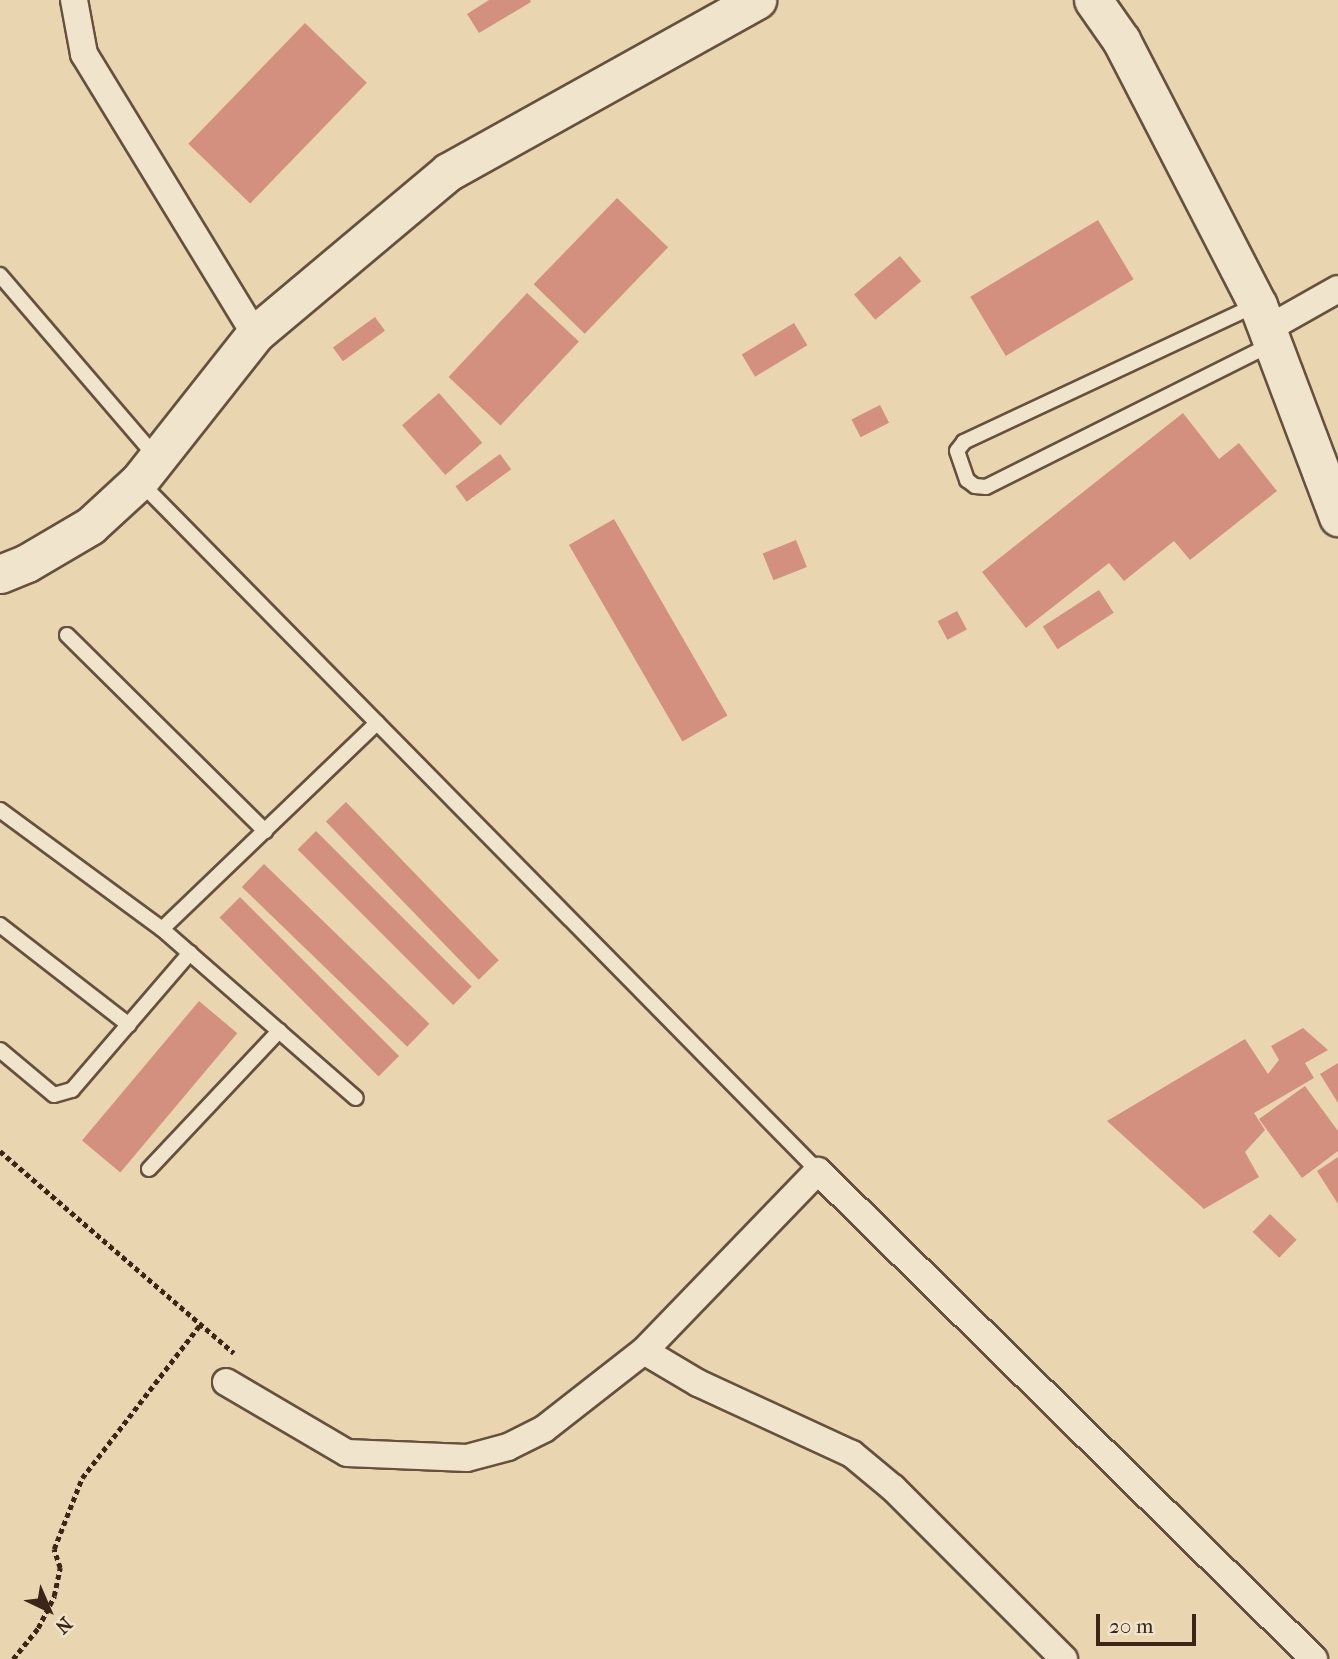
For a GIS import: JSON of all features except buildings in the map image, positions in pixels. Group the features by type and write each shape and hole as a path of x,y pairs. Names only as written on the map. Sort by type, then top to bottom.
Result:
{"street":[{"path":"74,0 84,54 255,334"},
{"path":"1093,0 1121,40 1267,325 1338,517"},
{"path":"0,574 27,563 90,526 148,470 255,334 449,172 737,5"},
{"path":"1267,325 1338,289"},
{"path":"234,1373 347,1453 467,1458 508,1447 544,1429 644,1351 818,1171 1314,1659"},
{"path":"644,1351 698,1382 852,1454 894,1488 1064,1659"}],"lane":[{"path":"0,275 148,470 377,723 818,1171"},
{"path":"1267,325 986,487 975,486 967,480 957,451 964,442 1267,325"},
{"path":"67,635 265,831"},
{"path":"162,929 377,723"},
{"path":"0,810 162,929 356,1098"},
{"path":"0,925 129,1025"},
{"path":"0,1050 54,1095 62,1095 72,1090 190,953"},
{"path":"149,1169 279,1031"}],"path":[{"path":"0,1151 200,1325 234,1373"},
{"path":"13,1659 38,1628 54,1596 60,1568 54,1549 82,1478 200,1325"}]}
